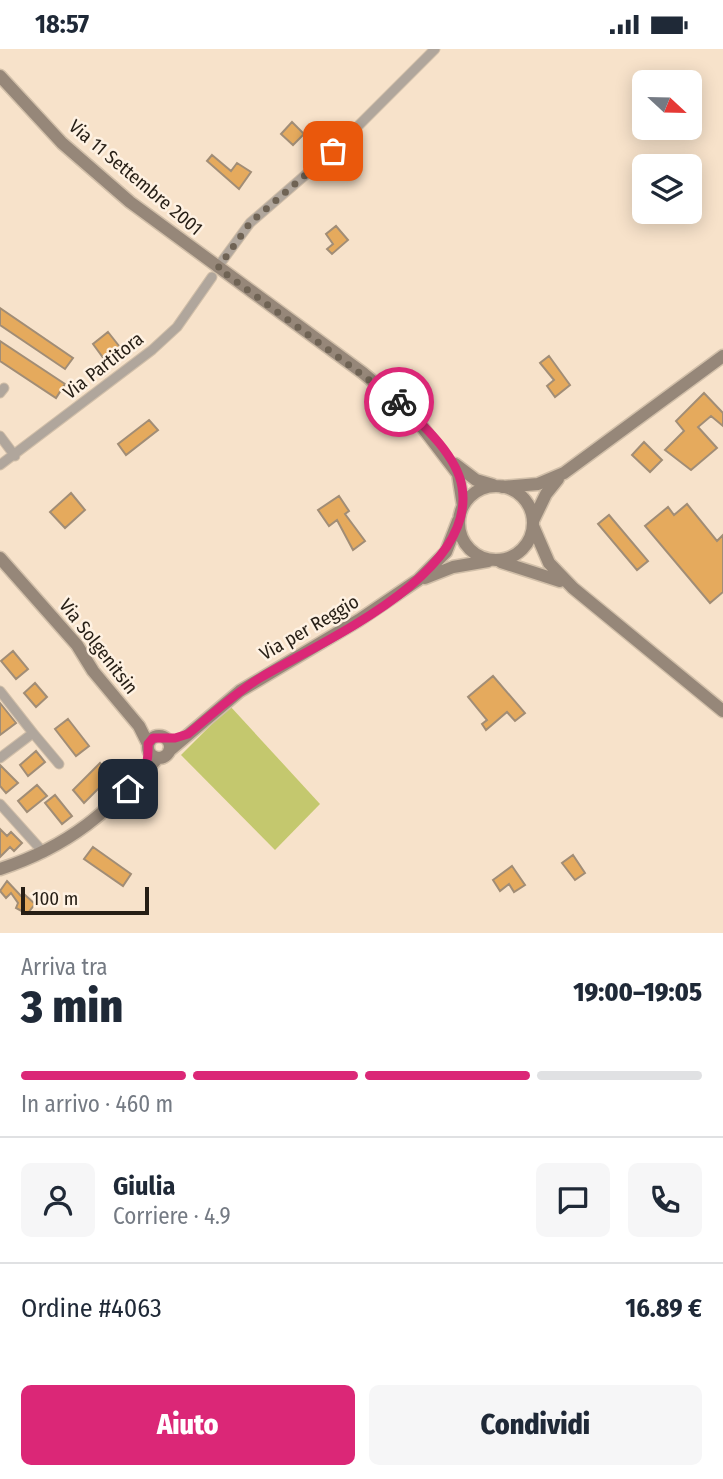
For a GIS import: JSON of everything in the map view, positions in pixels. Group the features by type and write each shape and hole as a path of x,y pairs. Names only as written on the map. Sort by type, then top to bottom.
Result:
{"main road":[{"name":"Via 11 Settembre 2001","path":"0,76 34,115 84,163 215,272 393,397 449,459 471,477 512,490 527,502 549,563 573,588 723,711"},
{"path":"494,561 522,550 546,494 564,473 723,356"},
{"name":"Via 11 Settembre 2001","path":"449,459 462,484 463,506"},
{"path":"458,521 463,506 480,490 538,484 564,473"},
{"name":"Via 11 Settembre 2001","path":"458,521 460,534 469,550 494,561 544,573 573,588"},
{"name":"Via per Reggio","path":"0,869 44,853 79,832 145,773 158,747 188,734 258,679 359,620 418,580 446,552 458,521"},
{"name":"Via Solgenitsin","path":"0,558 62,626 93,671 158,747"},
{"name":"Via per Reggio","path":"418,580 453,567 494,561"}],"street":[{"name":"Via Partitora","path":"0,465 152,350 177,327 250,223 333,151 435,49"},
{"path":"0,436 15,456"},
{"path":"0,691 58,764"},
{"path":"0,758 33,733"},
{"path":"0,804 44,853"}],"green space":[{"path":"230,706 320,804 275,850 181,755"}],"building":[{"path":"292,122 304,134 293,145 281,134"},
{"path":"212,155 231,171 237,163 251,172 239,189 207,161"},
{"path":"336,226 348,240 332,254 327,249 333,244 326,234"},
{"path":"0,308 73,358 65,369 0,325"},
{"path":"108,332 123,351 107,363 93,344"},
{"path":"0,341 65,384 56,398 0,361"},
{"path":"549,356 570,385 555,397 547,386 554,380 540,363"},
{"path":"704,393 723,413 723,426 711,416 698,427 717,448 691,470 665,450 684,431 676,421"},
{"path":"149,420 158,430 126,455 118,444"},
{"path":"644,442 662,460 650,472 632,455"},
{"path":"71,493 85,510 65,528 50,512"},
{"path":"339,496 349,511 345,514 365,541 353,550 337,520 329,526 318,510"},
{"path":"687,504 717,541 723,535 723,592 710,603 645,526 668,507 674,515"},
{"path":"609,515 648,561 637,570 598,524"},
{"path":"13,651 28,669 16,679 1,661"},
{"path":"493,676 525,713 515,721 507,712 486,730 482,724 487,720 468,697"},
{"path":"35,683 47,697 36,707 24,693"},
{"path":"0,703 16,723 0,735"},
{"path":"68,719 89,746 76,756 55,729"},
{"path":"36,751 45,762 28,776 20,765"},
{"path":"100,763 111,776 84,803 73,790"},
{"path":"0,765 18,783 6,793 0,786"},
{"path":"37,785 47,796 27,812 18,801"},
{"path":"55,795 72,816 62,824 45,803"},
{"path":"0,829 7,836 11,832 22,843 14,851 10,847 0,857"},
{"path":"93,847 131,874 123,886 84,859"},
{"path":"573,855 585,873 575,880 562,863"},
{"path":"512,866 525,885 514,892 509,884 500,891 493,880"},
{"path":"7,881 21,896 24,894 35,904 27,914 16,908 18,903 11,893 6,898 0,891"}],"way so far":[{"path":"333,151 282,193 239,234 218,268 399,402"}],"route":[{"path":"128,789 145,773 150,754 148,744 155,736 166,739 188,734 229,699 258,679 372,613 418,580 446,552 463,506 462,484 449,459 430,434 399,402"}]}
